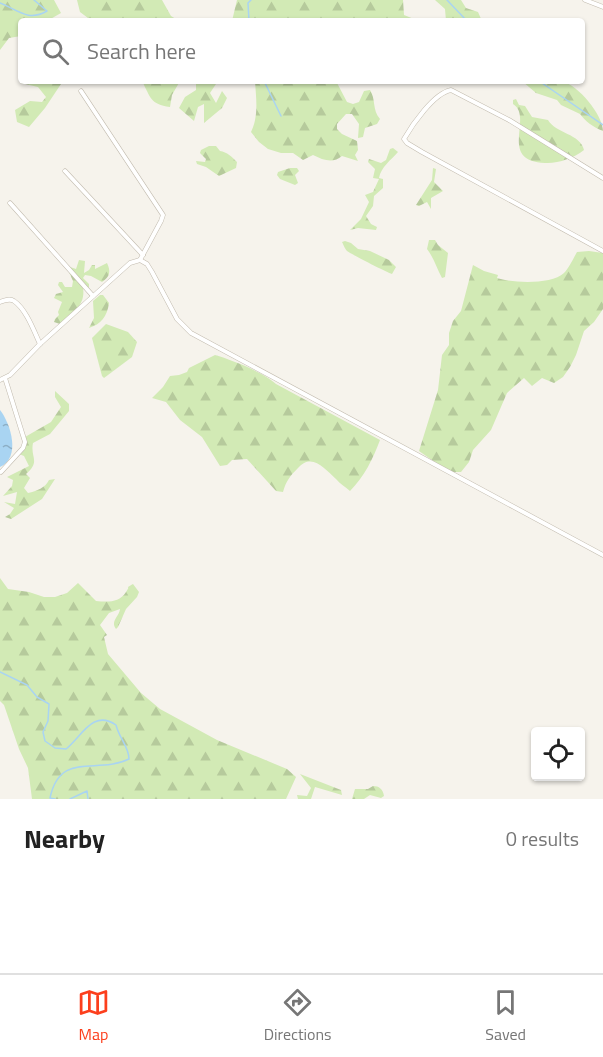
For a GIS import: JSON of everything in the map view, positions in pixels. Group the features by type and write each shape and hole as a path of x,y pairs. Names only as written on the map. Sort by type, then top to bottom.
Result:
{"street":[{"path":"585,0 603,7"},
{"path":"603,178 509,120 451,90 441,93 412,126 404,140 603,251"},
{"path":"81,91 162,215 141,260"},
{"path":"65,171 143,255"},
{"path":"10,203 93,296"},
{"path":"2,472 23,448 25,442 2,379 17,369 40,344 130,263 141,260 152,272 180,324 191,333 603,555"},
{"path":"0,302 8,299 14,301 24,313 40,344"}],"green space":[{"path":"0,0 54,0 61,13 52,18 18,18 18,36 9,38 0,50"},
{"path":"77,0 162,0 174,18 88,18 80,12"},
{"path":"237,0 403,0 404,15 412,18 233,18"},
{"path":"435,0 461,0 466,8 478,12 481,18 446,18 445,9"},
{"path":"25,84 61,84 29,127 17,122 15,110 30,101 42,102 46,97 38,87"},
{"path":"144,84 178,84 172,95 170,107 158,104 150,96"},
{"path":"196,84 216,84 210,93 216,103 222,91 227,98 222,108 204,123 204,104 198,107 194,121 179,108 185,97 196,90"},
{"path":"255,84 338,84 347,102 353,104 359,102 364,91 370,90 380,119 377,124 365,128 363,137 358,138 359,124 352,114 346,114 337,124 337,129 342,134 357,141 358,150 355,155 358,161 342,156 335,160 328,160 313,155 303,160 293,153 281,153 268,149 251,132 254,126"},
{"path":"526,84 568,84 582,94 594,109 603,131 590,124 580,114 561,105 557,100 536,93"},
{"path":"516,99 519,105 525,106 532,117 548,120 556,128 578,140 584,150 555,163 531,160 523,155 519,147 520,118 513,104 513,100"},
{"path":"209,146 216,146 220,151 225,152 237,162 236,168 219,176 197,164 196,161 205,162 206,159 200,153"},
{"path":"393,148 398,152 382,170 379,178 383,179 383,188 374,196 373,206 366,216 371,224 377,227 376,230 358,228 350,230 361,219 369,202 365,195 373,192 379,179 373,178 375,169 368,162 369,159 381,163 386,160 390,149"},
{"path":"297,168 299,171 295,175 298,183 295,185 280,179 277,175 278,172"},
{"path":"433,168 436,169 434,182 443,191 431,198 431,209 427,202 416,205 432,180"},
{"path":"429,240 435,240 448,253 445,277 442,278 427,249"},
{"path":"345,241 358,249 370,251 389,260 396,267 392,274 347,251 342,242"},
{"path":"577,252 603,253 603,309 584,331 576,355 563,377 554,383 542,378 532,386 524,378 507,393 491,430 473,450 469,462 461,472 449,472 419,451 438,390 442,355 449,345 449,333 453,321 461,311 473,265 498,275 497,278 504,280 521,282 550,280 564,273"},
{"path":"79,260 85,261 84,273 92,265 95,265 95,269 107,263 108,276 102,282 85,275 83,278 89,287 83,288 80,304 60,324 54,322 59,315 62,302 54,298 56,294 63,292 58,285 59,282 62,282 65,287 72,287 73,281 68,270 70,267 76,269"},
{"path":"103,295 109,303 107,312 100,322 89,328 94,318 93,301"},
{"path":"106,324 128,332 137,342 132,357 104,378 92,338"},
{"path":"215,355 255,371 380,440 368,467 350,491 323,467 313,462 303,463 298,468 285,485 283,492 276,491 247,459 232,460 227,465 220,466 202,437 180,420 166,402 152,398 170,376 187,372 189,368"},
{"path":"55,391 69,404 69,411 50,434 33,443 34,462 26,474 30,478 24,488 28,493 38,490 49,480 55,479 42,499 11,519 5,517 14,508 4,502 15,504 17,492 3,496 12,486 13,480 7,477 29,466 24,456 19,454 23,449 25,437 51,422 61,407 55,397"},
{"path":"0,578 8,589 44,597 55,597 67,593 78,583 96,601 105,602 120,598 133,584 139,592 126,609 118,627 116,629 114,621 120,609 109,613 100,625 107,635 104,637 108,654 141,693 160,709 217,740 287,769 296,777 286,799 32,799 28,768 4,705 0,701"},
{"path":"300,774 341,790 342,795 315,787 311,799 298,799 297,795 307,796 311,788"},
{"path":"373,786 380,788 384,796 381,798 370,795 364,799 352,799 355,789 368,789"}],"water":[{"path":"0,410 8,424 12,449 6,463 0,467"}],"waterway":[{"path":"0,3 29,15 47,11 34,0"},
{"path":"249,18 248,3 251,0"},
{"path":"447,0 464,18"},
{"path":"265,84 281,116"},
{"path":"543,84 603,125"},
{"path":"0,672 27,685 37,697 49,704 48,721 43,732 45,741 55,748 66,749 88,726 101,720 116,725 126,746 129,759 105,765 81,766 62,774 55,783 50,798 55,799"},
{"path":"70,799 87,791 88,799"}]}
